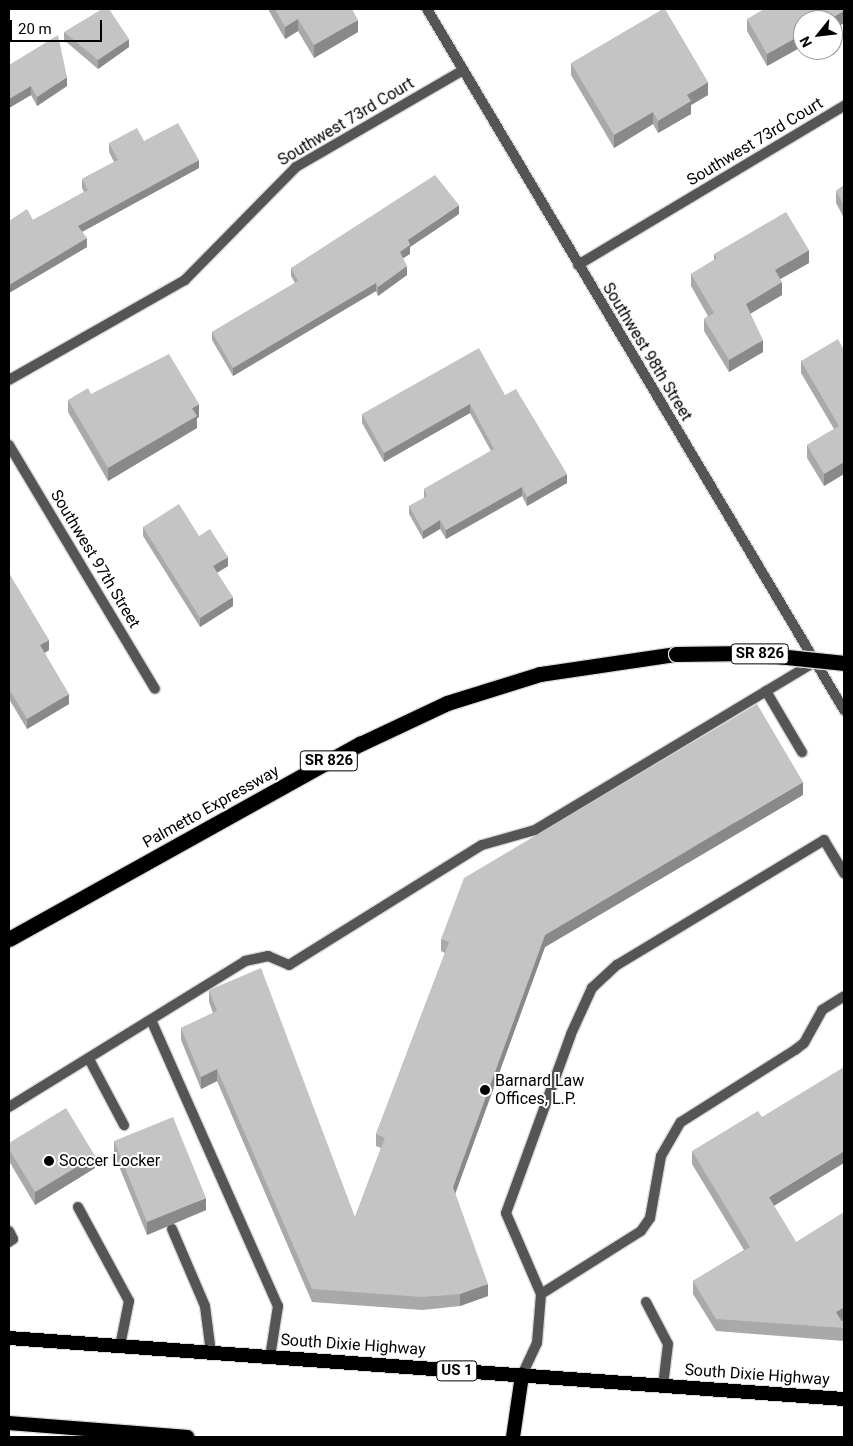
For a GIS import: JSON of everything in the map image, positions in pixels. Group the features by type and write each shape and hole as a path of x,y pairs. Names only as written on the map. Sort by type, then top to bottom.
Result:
{"highway":[{"name":"Palmetto Expressway","path":"9,939 360,744 448,703 540,674 676,654 748,653 844,663"},
{"name":"South Dixie Highway","path":"9,1338 844,1399"},
{"path":"513,1437 522,1375"},
{"path":"9,1423 187,1437"}],"street":[{"name":"Southwest 98th Street","path":"427,9 844,710"},
{"name":"Southwest 73rd Court","path":"9,380 185,280 296,167 463,70"},
{"name":"Southwest 73rd Court","path":"578,265 844,106"},
{"name":"Southwest 97th Street","path":"9,445 155,689"},
{"path":"9,1107 152,1022 257,956 289,964 482,846 534,830 815,662"},
{"path":"766,691 802,752"},
{"path":"522,1375 537,1343 541,1294 506,1214 571,1034 592,988 617,965 824,840 844,873"},
{"path":"541,1294 632,1241 650,1218 661,1156 680,1122 799,1046 822,1010 844,996"},
{"path":"152,1022 278,1306 270,1357"},
{"path":"89,1059 124,1125"},
{"path":"78,1207 129,1301 120,1346"},
{"path":"172,1229 205,1306 211,1353"},
{"path":"9,1232 13,1239 9,1242"},
{"path":"646,1302 668,1344 663,1386"}],"building":[{"path":"102,9 109,9 129,39 98,60 64,32"},
{"path":"275,9 352,9 358,20 314,45 298,19 285,27"},
{"path":"665,9 708,82 687,95 691,101 658,121 653,112 614,135 571,63"},
{"path":"764,9 844,9 843,12 843,10 793,10 793,40 767,54 747,19"},
{"path":"58,35 67,77 37,97 31,86 9,99 9,65"},
{"path":"178,123 199,160 78,226 87,238 9,285 9,221 27,209 33,220 88,190 82,179 118,160 109,143 137,128 144,141"},
{"path":"435,175 459,205 408,240 410,245 400,252 407,266 378,287 376,283 233,368 212,332 298,281 291,268"},
{"path":"844,185 844,205 836,191"},
{"path":"786,212 809,250 775,270 782,282 746,304 763,340 729,360 704,319 714,313 691,274 717,258 714,254"},
{"path":"838,339 844,350 844,462 824,474 807,445 839,426 801,361"},
{"path":"479,348 505,395 516,389 567,474 527,497 522,487 446,530 440,520 423,531 409,506 427,496 424,489 494,449 470,404 384,453 362,414"},
{"path":"169,354 199,404 192,408 197,416 108,468 68,400 88,388 91,394"},
{"path":"179,504 199,536 210,529 228,557 213,566 233,597 200,618 143,527"},
{"path":"9,573 49,640 40,645 69,694 27,719 9,689"},
{"path":"757,704 803,782 545,935 453,1187 488,1284 460,1294 422,1297 312,1289 217,1069 201,1077 181,1028 217,1011 209,990 261,968 355,1217 385,1138 376,1134 449,942 441,939 464,878"},
{"path":"844,1067 844,1151 769,1197 796,1242 844,1212 844,1307 836,1312 844,1328 716,1319 693,1281 750,1247 692,1151 758,1111 762,1117"},
{"path":"66,1108 95,1156 35,1192 9,1149 9,1143"},
{"path":"173,1117 206,1198 147,1222 114,1141"}],"place":[{"name":"Barnard Law Offices, L.P.","path":"485,1090"},
{"name":"Soccer Locker","path":"49,1161"}]}
